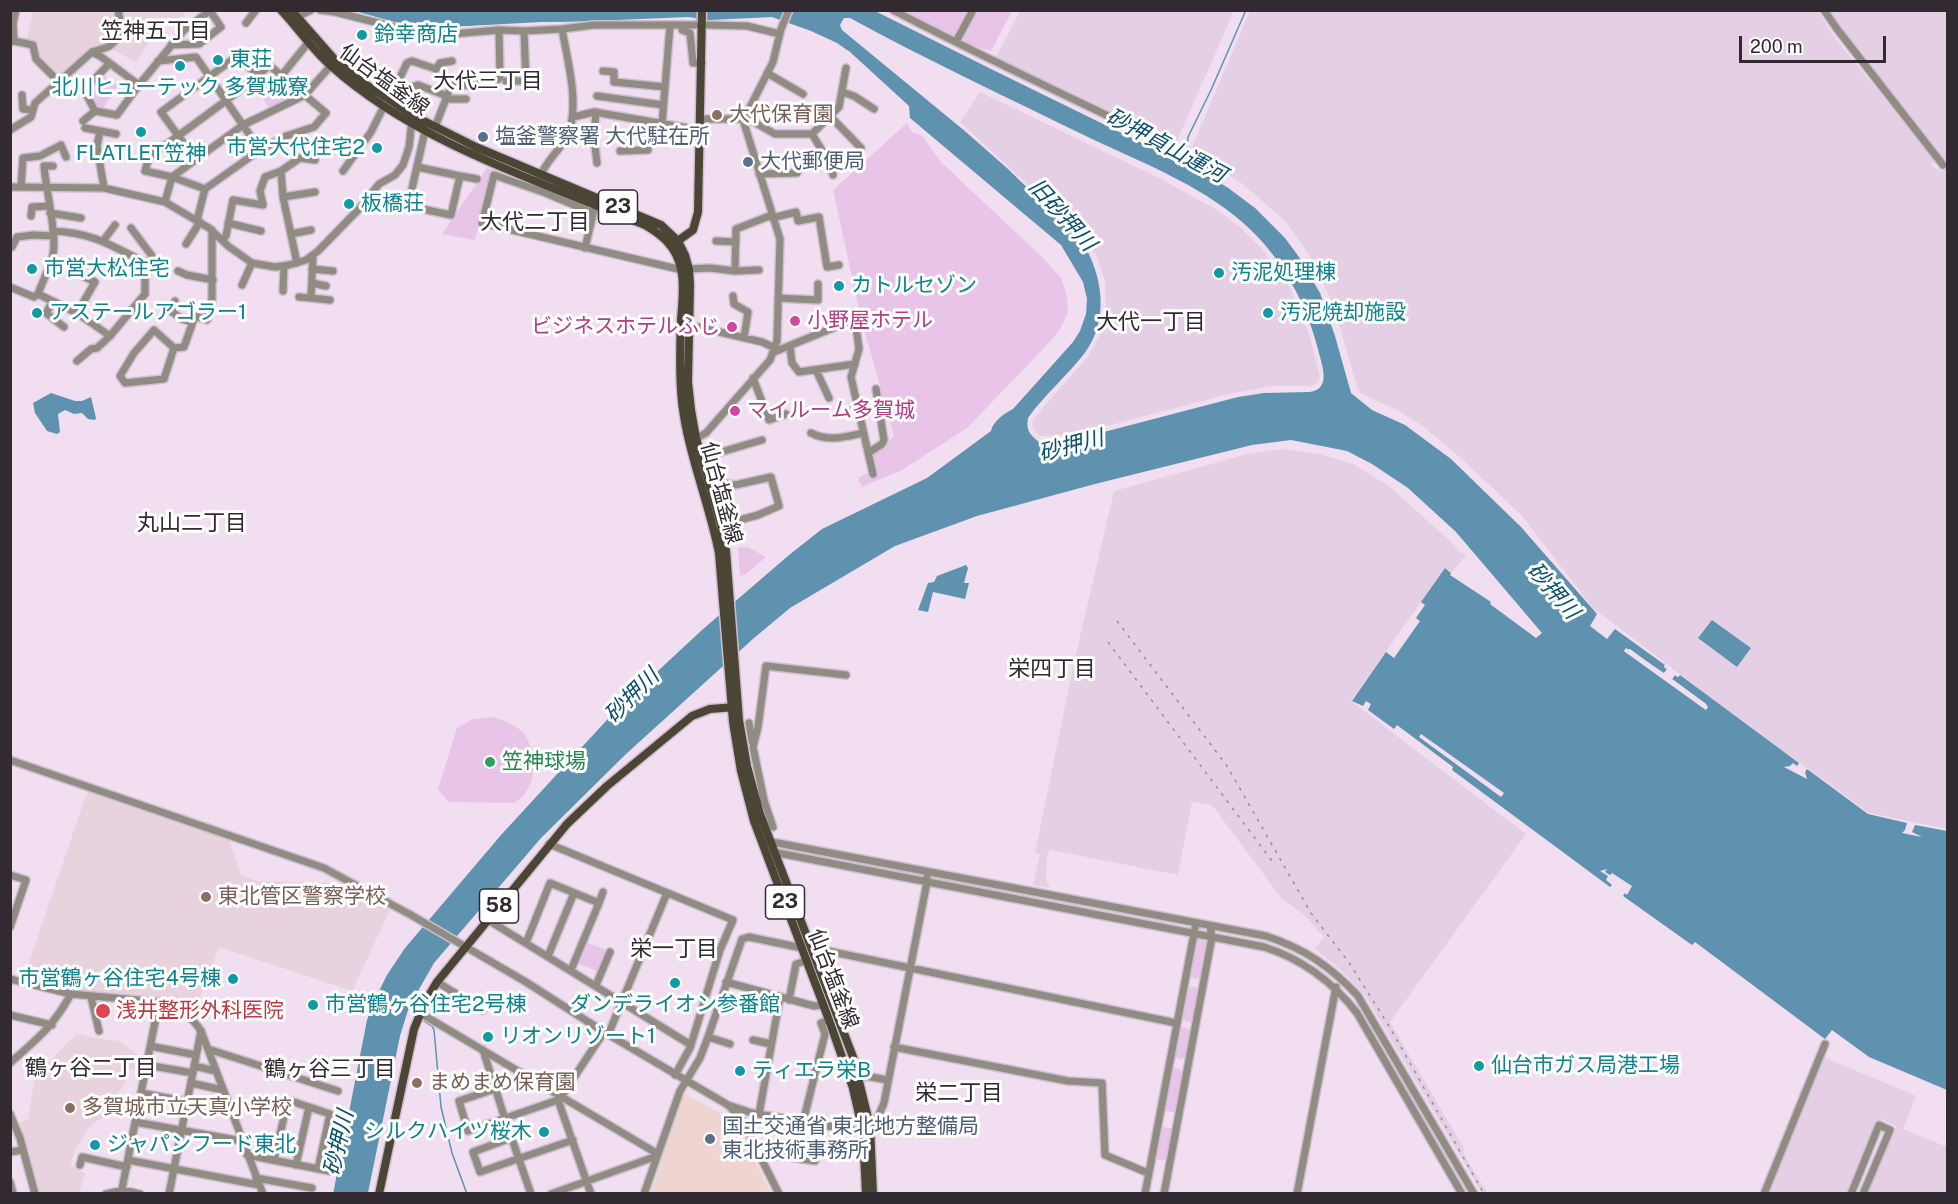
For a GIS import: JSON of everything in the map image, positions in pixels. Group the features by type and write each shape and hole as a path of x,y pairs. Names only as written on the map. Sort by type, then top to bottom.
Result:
{"main road":[{"name":"仙台塩釜線","path":"281,10 315,40 333,63"},
{"name":"仙台塩釜線","path":"291,10 309,43 386,103 412,119 540,178 595,209 645,225 675,243"},
{"path":"675,243 693,230 698,217 702,10"},
{"name":"仙台塩釜線","path":"386,103 400,108 425,131 478,157 540,178 661,225 675,243 677,256 690,285 688,382 692,440 714,528 727,600"},
{"name":"仙台塩釜線","path":"685,270 680,380 685,423 711,487 726,551 727,600 741,771 754,821 802,948 810,958 853,1057 867,1129 873,1194"},
{"name":"仙台塩釜線","path":"735,707 747,766 810,958 823,1005 867,1129 866,1194"},
{"name":"58","path":"380,1194 409,1046 420,1013 461,945 488,920 549,844 585,805 681,724 710,709 735,707"}],"street":[{"path":"16,10 12,42 33,45 36,59 60,83"},
{"path":"10,130 31,117 35,103 92,52 108,47 114,42 121,25 118,10"},
{"path":"246,23 256,10"},
{"path":"295,20 311,10"},
{"path":"320,10 430,36 500,30 562,29 594,25 682,26 702,24 747,26 780,32"},
{"path":"692,440 706,433 770,360 775,350 780,239 759,174 745,118 772,62 789,10"},
{"path":"893,10 969,50 1214,168"},
{"path":"958,38 973,10"},
{"path":"1824,10 1943,165"},
{"path":"95,111 117,115 139,85 171,45 184,30 210,11 221,27 199,44 171,45"},
{"path":"662,124 670,26"},
{"path":"682,26 682,30 690,33 693,63 702,63"},
{"path":"540,178 543,169 567,136 573,117 562,29"},
{"path":"435,128 451,86 498,82 500,77 500,30"},
{"path":"506,81 526,81 524,31"},
{"path":"282,75 309,43"},
{"path":"92,52 139,85"},
{"path":"186,244 198,221 205,189 260,150 286,136 314,127 326,113 257,54"},
{"path":"158,61 196,57 260,150"},
{"path":"195,159 161,112 236,57 259,75"},
{"path":"343,171 371,132 407,63 412,61 436,69 440,63 452,61"},
{"path":"165,202 172,177 243,125 305,95 333,63"},
{"path":"95,111 84,90 109,64"},
{"path":"205,189 172,177 146,171 149,157 227,101 269,65"},
{"path":"700,120 745,118 775,134 812,134 839,107 846,68"},
{"path":"603,72 614,72 614,82 665,87"},
{"path":"767,73 803,94"},
{"path":"400,108 412,87 418,85 446,97 466,99"},
{"path":"842,92 854,96 874,109"},
{"path":"22,95 23,109 33,110"},
{"path":"597,96 663,105"},
{"path":"95,111 84,125 116,134"},
{"path":"573,117 596,112 700,130"},
{"path":"596,112 594,137 597,164"},
{"path":"830,116 861,148"},
{"path":"10,187 104,188 165,202 212,230 252,263 261,266 284,266 313,256 379,184 395,175 403,165 412,119"},
{"path":"620,151 648,150 649,122"},
{"path":"100,131 97,146 104,188"},
{"path":"408,206 425,131"},
{"path":"812,134 829,162 832,175"},
{"path":"21,188 23,158 40,156 61,145 66,157"},
{"path":"222,240 226,236 233,200 263,205 260,191 265,177 281,171 300,158 315,160"},
{"path":"10,287 34,297 38,294 53,253 53,233 45,188 44,166 53,166"},
{"path":"417,167 477,179"},
{"path":"281,171 283,197 297,263"},
{"path":"759,174 797,173"},
{"path":"585,248 595,209 494,175 482,223 585,248 685,270 710,268 735,271 759,270"},
{"path":"376,199 451,215 460,176"},
{"path":"283,197 315,192"},
{"path":"31,216 32,207 81,218"},
{"path":"735,271 736,229 796,212 798,221 819,217 827,267 839,265"},
{"path":"228,223 261,231"},
{"path":"103,241 115,225"},
{"path":"76,362 110,336 145,294 152,256 131,228"},
{"path":"174,348 164,379 125,383 120,376 134,352 154,330 174,348 184,347 195,316 207,320 212,299 212,230"},
{"path":"291,234 311,230"},
{"path":"10,247 17,237 75,232 103,241 150,265"},
{"path":"716,241 736,242"},
{"path":"311,298 313,256"},
{"path":"242,285 252,263"},
{"path":"283,291 284,266"},
{"path":"312,269 333,271"},
{"path":"178,271 213,280"},
{"path":"77,313 95,282 81,275"},
{"path":"312,284 326,286"},
{"path":"778,298 818,300 818,284"},
{"path":"38,294 77,313 110,336"},
{"path":"733,296 734,304 748,312 744,338"},
{"path":"299,297 330,300"},
{"path":"53,301 46,312 64,327"},
{"path":"175,301 170,310 182,319 193,322"},
{"path":"689,325 762,342 775,350 855,319 859,349 851,377 873,474"},
{"path":"790,346 792,363 799,372 855,364"},
{"path":"816,370 829,398"},
{"path":"753,378 769,420 786,414"},
{"path":"868,453 882,444 884,440 876,389"},
{"path":"842,413 858,410"},
{"path":"811,433 820,438 834,439 863,433"},
{"path":"701,458 762,440"},
{"path":"711,487 735,485 771,477 779,506 758,515 721,525"},
{"path":"753,747 758,728 765,666 846,675"},
{"path":"749,723 760,801 773,827"},
{"path":"10,760 324,868 422,921 526,982 606,1034 728,1105 803,1122 867,1129 882,1111 927,882 927,872"},
{"path":"761,840 1266,936 1292,945 1320,961 1358,996 1474,1194"},
{"path":"549,844 733,920 720,950 691,1045 675,1075"},
{"path":"766,850 1280,952 1315,970 1357,1013 1462,1194"},
{"path":"861,869 862,860"},
{"path":"10,927 29,872"},
{"path":"10,875 26,880"},
{"path":"526,943 550,883 599,903"},
{"path":"571,970 603,892"},
{"path":"548,956 574,893"},
{"path":"495,1089 459,1101 468,1131 560,1098 606,1034 622,1002 667,893"},
{"path":"488,920 597,985 691,1045"},
{"path":"1145,1194 1196,923"},
{"path":"1164,1194 1212,938 1210,926"},
{"path":"644,1194 680,1091 700,1058 708,1037 739,943 745,937 802,948"},
{"path":"789,1000 796,964 828,951 1176,1023"},
{"path":"597,985 610,952"},
{"path":"1297,1194 1335,988 1340,977"},
{"path":"10,979 71,994 159,1002 172,1005 185,1012 196,1022 201,1031 263,1194"},
{"path":"437,982 483,1010"},
{"path":"726,982 814,1006 823,1005"},
{"path":"10,1063 42,1036 58,1017 71,994"},
{"path":"91,997 99,1031"},
{"path":"756,1113 780,997"},
{"path":"122,1192 159,1002"},
{"path":"420,1013 657,1155"},
{"path":"10,1015 52,1024"},
{"path":"803,1122 825,1034 820,1023 830,1020"},
{"path":"169,1194 201,1031"},
{"path":"708,1037 730,1044"},
{"path":"753,1040 771,1044"},
{"path":"1764,1194 1825,1044"},
{"path":"150,1046 196,1055"},
{"path":"894,1047 1068,1081 1102,1083 1105,1155 1148,1173"},
{"path":"208,1049 338,1091"},
{"path":"483,1050 531,1194"},
{"path":"853,1057 865,1076 888,1080"},
{"path":"147,1065 216,1071"},
{"path":"191,1083 223,1090"},
{"path":"141,1093 231,1110"},
{"path":"560,1098 591,1194"},
{"path":"274,1160 288,1100 330,1114 318,1169"},
{"path":"728,1105 742,1120 779,1194"},
{"path":"296,1164 309,1107"},
{"path":"742,1120 756,1113"},
{"path":"11,1115 35,1194"},
{"path":"135,1122 242,1141"},
{"path":"1851,1194 1879,1125 1890,1130 1863,1194"},
{"path":"511,1138 473,1152 480,1172 573,1140"},
{"path":"10,1152 23,1150"},
{"path":"761,1157 769,1154 815,1161"},
{"path":"247,1155 328,1171"},
{"path":"551,1194 657,1155"},
{"path":"80,1165 82,1157 312,1188"},
{"path":"10,1182 13,1194"},
{"path":"106,1194 122,1192 140,1194"}],"shaded area":[{"path":"33,11 115,11 118,18 117,32 111,41 63,76 58,77 38,55 36,42 27,39"},
{"path":"120,11 181,11 185,15 170,22 151,40 136,62 111,49 116,44"},
{"path":"899,11 1012,11 991,51 963,43"},
{"path":"1020,11 1234,11 1176,143 995,59"},
{"path":"1250,11 1818,11 1834,37 1935,160 1931,165 1942,172 1947,165 1947,829 1869,813 1715,701 1593,608 1522,516 1463,460 1424,427 1401,412 1358,390 1334,306 1308,253 1286,222 1243,184 1191,149"},
{"path":"1830,11 1947,11 1948,164 1844,34"},
{"path":"267,69 271,69 299,94 297,97 270,109 253,84"},
{"path":"103,75 118,86 103,108 97,107 91,90"},
{"path":"980,92 1159,178 1217,210 1241,228 1261,248 1290,288 1310,337 1320,377 1317,383 1311,386 1272,386 1229,394 1077,434 1040,436 1035,432 1032,424 1034,418 1089,355 1099,337 1106,307 1105,281 1097,257 1084,237 960,122"},
{"path":"907,123 912,132 922,136 942,163 1042,257 1061,278 1067,296 1068,312 1060,330 967,428 902,470 862,487 858,478 875,469 872,455 894,436 861,318 833,190"},
{"path":"487,168 493,170 475,240 442,234"},
{"path":"1282,449 1319,454 1353,464 1389,486 1450,541 1461,554 1463,552 1466,556 1452,572 1445,568 1351,701 1526,834 1390,1022 1465,1150 1463,1152 1487,1193 1482,1193 1365,995 1340,969 1315,949 1324,937 1303,914 1282,899 1212,805 1192,802 1178,875 1051,850 1047,854 1046,880 1050,888 1033,885 1040,854 1035,853 1075,658 1114,491 1247,454"},
{"path":"748,547 766,557 746,574 740,576 738,548"},
{"name":"笠神球場","path":"493,717 518,729 529,743 533,772 527,790 514,803 448,802 438,789 457,728 473,719"},
{"name":"東北管区警察学校","path":"87,792 229,840 241,875 258,881 332,883 390,910 352,991 219,947 198,1004 80,991 26,979 25,974"},
{"path":"1194,939 1207,942 1202,976 1196,978 1189,975"},
{"path":"585,942 607,950 599,972 577,963"},
{"path":"1195,987 1199,991 1194,1020 1187,1022 1181,1018 1186,989"},
{"path":"1183,1027 1189,1029 1191,1033 1187,1057 1180,1060 1174,1056 1178,1029"},
{"name":"多賀城市立天真小学校","path":"77,1033 119,1041 143,1058 141,1070 129,1069 108,1114 90,1126 76,1148 70,1164 85,1174 79,1193 39,1194 20,1123 28,1119 34,1082 44,1067"},
{"path":"1824,1057 1916,1096 1903,1129 1947,1147 1947,1193 1868,1193 1896,1126 1881,1119 1849,1193 1768,1194"},
{"path":"1180,1069 1183,1073 1177,1113 1162,1110 1171,1070"},
{"name":"国土交通省 東北地方整備局 東北技術事務所","path":"683,1093 735,1121 771,1193 650,1194"},
{"path":"1159,1126 1174,1129 1168,1158 1162,1160 1154,1156"}],"water":[{"name":"砂押川","path":"355,11 875,11 1227,187 1255,208 1285,238 1299,257 1320,293 1351,393 1372,410 1405,425 1451,459 1521,527 1597,614 1590,626 1607,639 1615,629 1665,665 1667,669 1664,674 1630,649 1624,651 1706,710 1706,704 1672,679 1675,675 1678,677 1680,675 1799,763 1797,766 1793,763 1784,767 1807,779 1805,772 1807,769 1868,814 1907,823 1902,833 1922,837 1912,832 1915,825 1947,831 1947,1090 1869,1057 1832,1030 1825,1039 1695,942 1692,945 1623,896 1625,893 1627,895 1632,886 1612,873 1610,875 1605,872 1607,869 1600,871 1608,876 1606,880 1612,885 1610,887 1452,770 1453,767 1397,725 1394,729 1368,710 1371,704 1366,701 1363,706 1352,701 1386,652 1394,658 1420,621 1416,618 1425,605 1421,602 1445,568 1451,573 1450,575 1491,602 1490,604 1536,638 1542,633 1456,532 1408,488 1372,464 1347,451 1291,440 1252,445 977,516 895,546 790,608 626,754 541,838 434,963 409,1007 400,1036 368,1193 333,1194 367,1020 387,975 405,948 501,835 617,709 702,630 822,529 927,478 991,431 997,421 1013,409 1073,342 1086,314 1087,299 1083,282 1061,245 910,118 909,106 850,52 811,31 772,17 690,21 541,22 450,27 450,31 414,27","holes":["844,18 850,18 970,80 1188,185 1241,221 1269,250 1301,300 1315,338 1324,374 1320,388 1309,392 1264,393 1238,397 1077,439 1039,442 1029,432 1028,418 1084,354 1098,327 1100,297 1089,253 1081,240 1008,169 842,30 840,25"]},
{"path":"51,393 75,401 91,397 95,420 88,419 82,413 74,414 65,410 58,414 60,432 57,434 47,431 35,413 33,403"},
{"path":"966,565 968,568 964,583 969,583 965,599 933,592 928,612 918,610 928,583 934,582 937,576"},
{"path":"1712,620 1751,648 1737,667 1698,638"}],"pier":[{"path":"696,18 695,23 542,25 450,31 450,27"},
{"path":"1626,648 1664,673 1667,669 1665,665 1670,669 1665,677 1669,680 1674,672 1680,675 1678,677 1675,675 1672,679 1706,704 1708,707 1706,710 1624,651"},
{"path":"1421,734 1504,793 1501,797 1419,737"}],"waterway":[{"name":"砂押貞山運河","path":"1187,147 1188,137 1246,10"},
{"path":"424,1021 434,1030 441,1107 452,1153 467,1194"}],"railway":[{"path":"1117,621 1227,766 1311,913 1350,964 1389,1026 1484,1194"},
{"path":"1108,642 1275,865"}],"place":[{"name":"鈴幸商店","path":"362,35"},
{"name":"東荘","path":"218,60"},
{"name":"北川ヒューテック 多賀城寮","path":"180,66"},
{"name":"大代保育園","path":"717,115"},
{"name":"FLATLET笠神","path":"141,132"},
{"name":"塩釜警察署 大代駐在所","path":"483,137"},
{"name":"市営大代住宅2","path":"377,148"},
{"name":"大代郵便局","path":"748,162"},
{"name":"板橋荘","path":"349,204"},
{"name":"市営大松住宅","path":"32,269"},
{"name":"汚泥処理棟","path":"1219,273"},
{"name":"カトルセゾン","path":"839,286"},
{"name":"アステールアゴラー1","path":"37,313"},
{"name":"汚泥焼却施設","path":"1268,313"},
{"name":"小野屋ホテル","path":"795,321"},
{"name":"ビジネスホテルふじ","path":"732,327"},
{"name":"マイルーム多賀城","path":"735,411"},
{"name":"笠神球場","path":"490,762"},
{"name":"東北管区警察学校","path":"206,897"},
{"name":"市営鶴ヶ谷住宅4号棟","path":"233,979"},
{"name":"ダンデライオン参番館","path":"675,983"},
{"name":"市営鶴ヶ谷住宅2号棟","path":"313,1005"},
{"name":"浅井整形外科医院","path":"103,1011"},
{"name":"リオンリゾート1","path":"488,1037"},
{"name":"仙台市ガス局港工場","path":"1479,1066"},
{"name":"ティエラ栄B","path":"740,1071"},
{"name":"まめまめ保育園","path":"417,1083"},
{"name":"多賀城市立天真小学校","path":"70,1108"},
{"name":"シルクハイツ桜木","path":"544,1132"},
{"name":"国土交通省 東北地方整備局 東北技術事務所","path":"710,1139"},
{"name":"ジャパンフード東北","path":"95,1145"}],"district":[{"name":"笠神五丁目","path":"156,31"},
{"name":"大代三丁目","path":"488,81"},
{"name":"大代二丁目","path":"535,222"},
{"name":"大代一丁目","path":"1151,322"},
{"name":"丸山二丁目","path":"192,523"},
{"name":"栄四丁目","path":"1052,669"},
{"name":"栄一丁目","path":"674,949"},
{"name":"鶴ヶ谷二丁目","path":"91,1068"},
{"name":"鶴ヶ谷三丁目","path":"330,1069"},
{"name":"栄二丁目","path":"959,1093"}],"water label":[{"name":"旧砂押川","path":"1062,215"}]}
